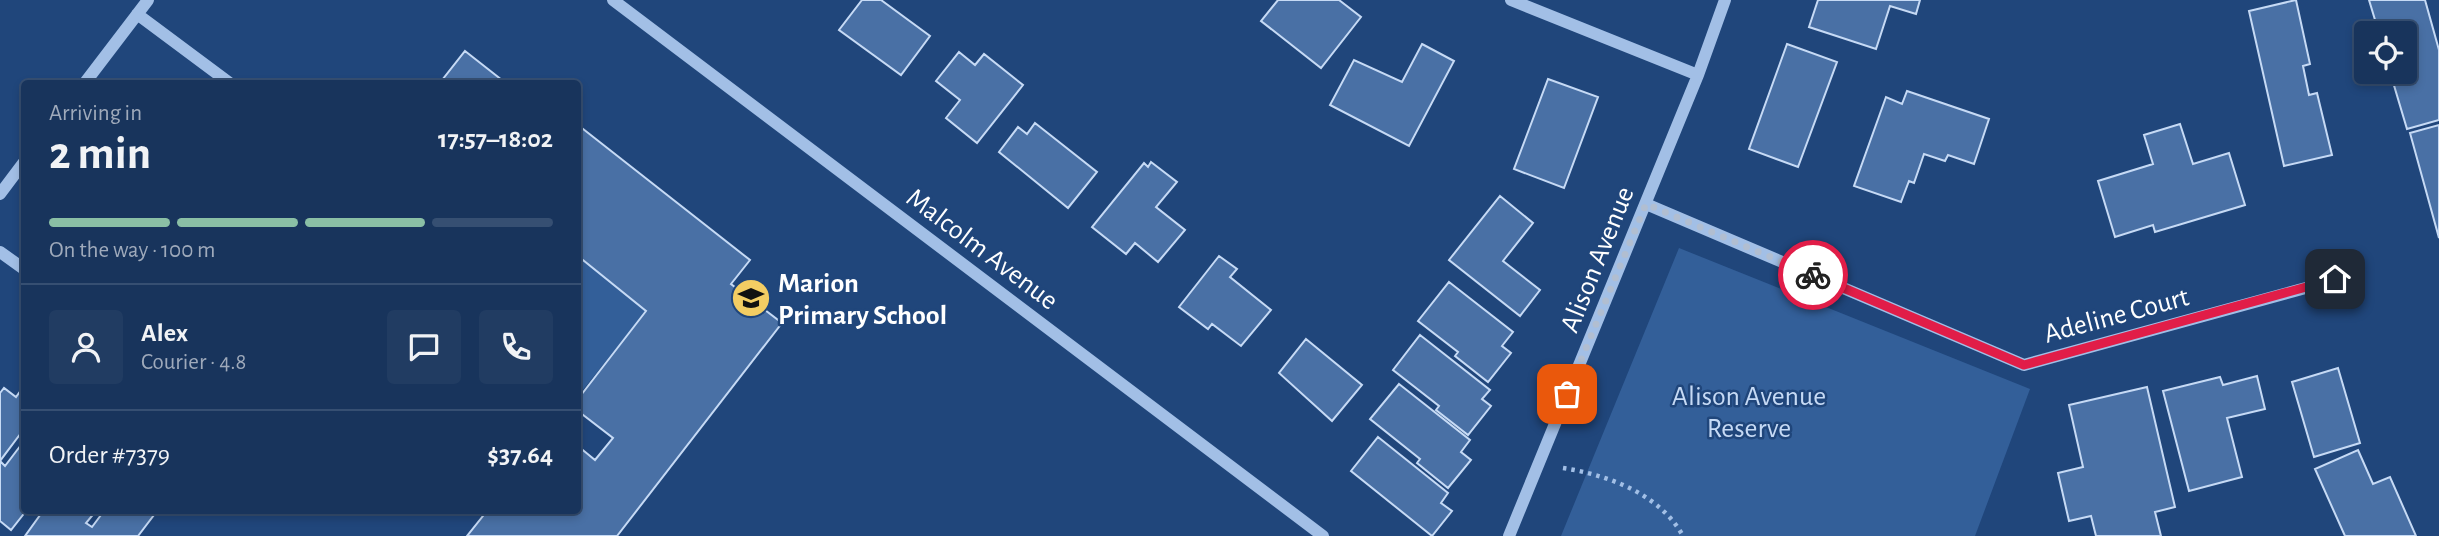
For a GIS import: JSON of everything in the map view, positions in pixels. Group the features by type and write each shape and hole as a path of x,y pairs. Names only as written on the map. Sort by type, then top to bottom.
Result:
{"street":[{"path":"87,80 148,0"},
{"name":"Malcolm Avenue","path":"613,0 1323,536"},
{"path":"1511,0 1698,75"},
{"name":"Alison Avenue","path":"1509,536 1698,75 1725,0"},
{"path":"137,14 226,80"},
{"path":"0,194 21,166"},
{"name":"Adeline Court","path":"1646,204 2024,365 2335,279"},
{"path":"0,252 21,267"}],"path":[{"path":"1538,465 1597,473 1639,492 1677,525 1684,536"}],"green space":[{"name":"Alison Avenue Reserve","path":"1679,248 2030,389 1975,536 1561,536"},
{"path":"581,258 646,311 581,392"}],"building":[{"path":"862,0 881,0 930,36 901,75 839,30"},
{"path":"1278,0 1339,0 1361,17 1321,68 1261,21"},
{"path":"1818,0 1920,0 1916,14 1890,6 1876,49 1809,27"},
{"path":"2296,0 2310,64 2303,66 2309,95 2317,93 2332,155 2284,166 2249,11"},
{"path":"2369,0 2425,0 2439,50 2439,120 2407,129 2394,84 2417,84 2417,21 2375,21"},
{"path":"1422,44 1454,61 1409,146 1330,105 1354,60 1402,82"},
{"path":"1787,44 1837,62 1798,167 1749,149"},
{"path":"465,51 502,80 442,80"},
{"path":"959,52 975,65 984,54 1023,85 977,143 946,118 960,100 936,81"},
{"path":"1548,79 1598,97 1564,188 1514,169"},
{"path":"1907,91 1989,119 1974,164 1948,155 1945,161 1924,154 1914,183 1909,181 1901,202 1854,186 1886,97 1902,104"},
{"path":"1035,123 1097,172 1068,208 999,152 1018,127 1027,134"},
{"path":"2180,124 2193,164 2229,153 2245,205 2155,232 2153,225 2115,237 2098,181 2153,164 2144,135"},
{"path":"2439,125 2439,238 2410,133"},
{"path":"581,127 750,260 731,284 782,323 617,536 467,536 485,514 581,514 581,448 595,460 613,438 581,413 581,395 646,311 581,258"},
{"path":"1151,162 1177,182 1156,207 1185,230 1158,262 1135,243 1126,254 1092,227 1144,163 1148,167"},
{"path":"1500,196 1533,223 1503,261 1540,290 1520,316 1449,260"},
{"path":"1219,256 1237,269 1230,277 1271,310 1241,346 1212,324 1208,329 1179,307"},
{"path":"1449,282 1513,332 1502,346 1511,353 1488,382 1455,356 1458,352 1418,321"},
{"path":"1420,335 1490,390 1482,399 1491,406 1468,435 1436,410 1439,406 1393,370"},
{"path":"1306,339 1362,385 1332,421 1279,373"},
{"path":"2338,368 2360,443 2314,457 2292,382"},
{"path":"2257,376 2265,409 2227,418 2242,477 2189,491 2163,391 2220,377 2223,385"},
{"path":"1399,384 1470,440 1461,452 1471,460 1448,488 1417,463 1420,459 1370,419"},
{"path":"2147,387 2175,507 2155,512 2161,536 2096,536 2091,516 2069,521 2058,473 2083,467 2069,405"},
{"path":"4,388 16,397 21,390 21,433 0,461 0,393"},
{"path":"1378,437 1448,493 1441,503 1452,511 1432,536 1351,471"},
{"path":"21,445 21,514 24,514 11,530 0,521 0,461 5,466"},
{"path":"2358,450 2373,484 2390,477 2416,536 2345,536 2315,469"},
{"path":"41,514 94,514 86,523 92,527 102,514 155,514 138,536 25,536"}],"way so far":[{"path":"1567,394 1646,204 1813,275"}],"place":[{"name":"Marion Primary School","path":"751,298"}],"route":[{"path":"1813,275 2024,365 2335,279"}]}
